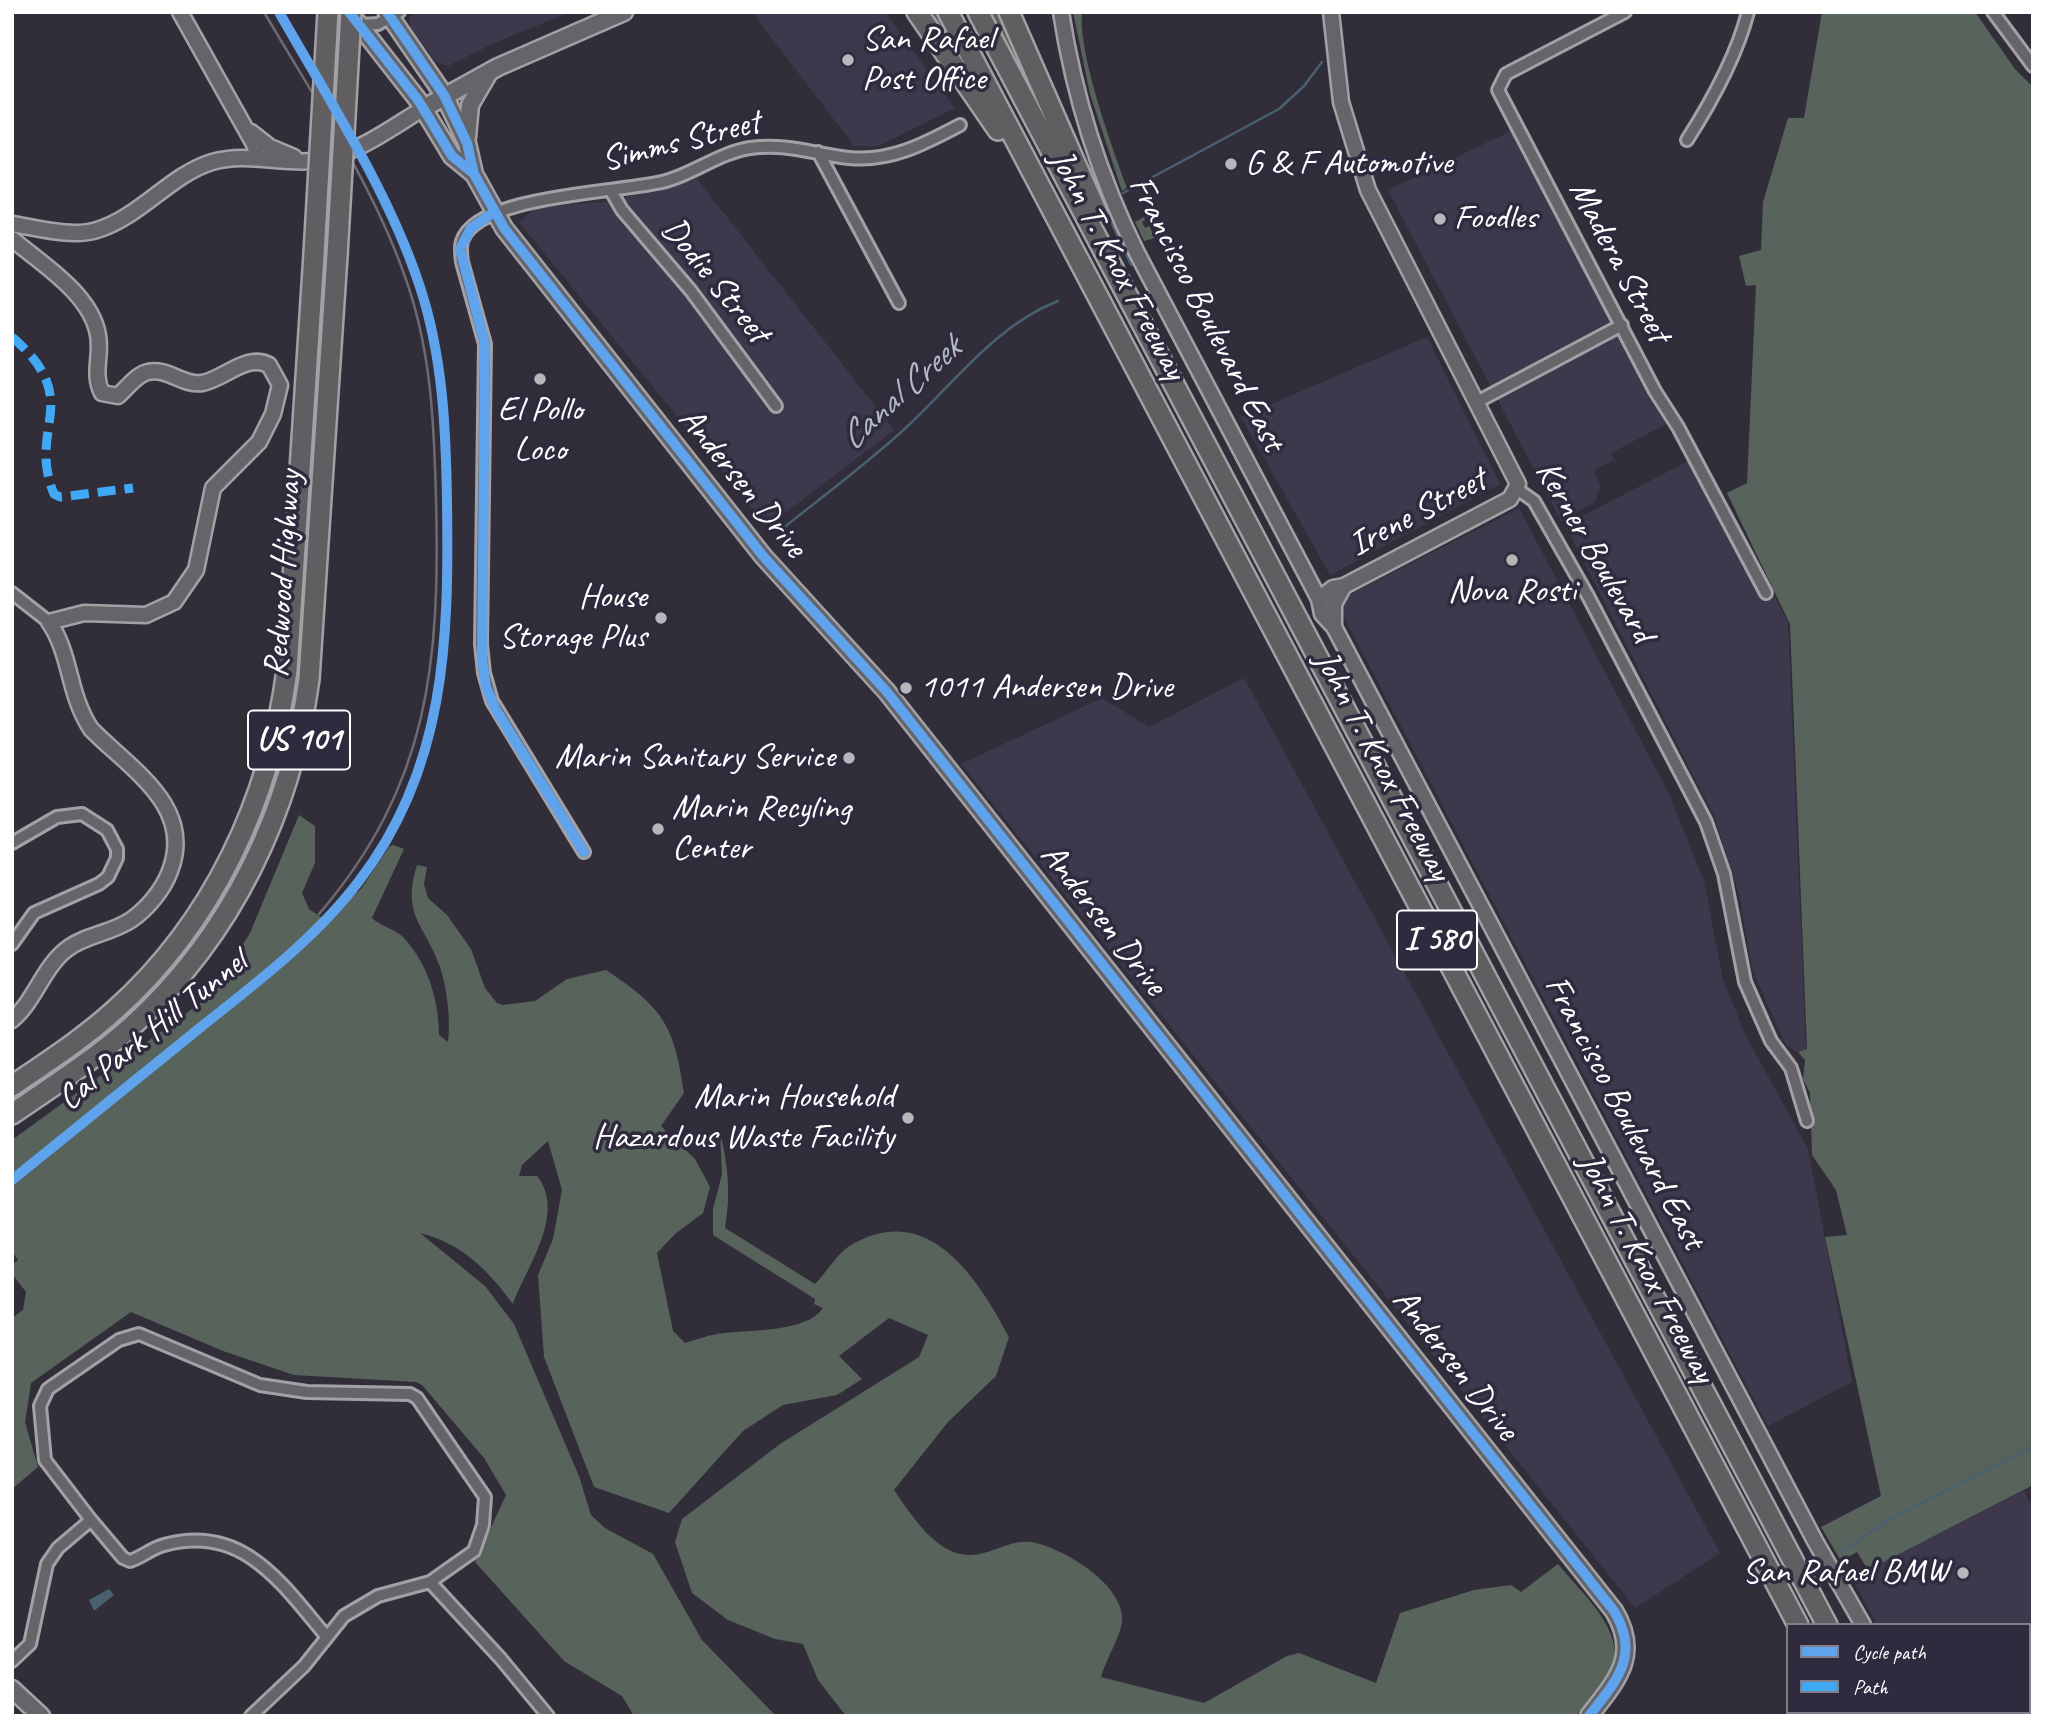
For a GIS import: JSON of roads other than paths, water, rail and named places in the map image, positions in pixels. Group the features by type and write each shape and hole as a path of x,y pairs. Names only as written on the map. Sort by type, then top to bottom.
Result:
{"highway":[{"name":"Redwood Highway","path":"12,1086 97,1026 160,964 211,894 258,796 276,733 287,670 328,12"},
{"path":"917,12 989,116 1077,255"},
{"name":"John T. Knox Freeway","path":"948,12 1797,1623"},
{"path":"978,12 1144,328"},
{"path":"1009,12 1055,113 1144,328"},
{"name":"Redwood Highway","path":"12,1115 114,1042 177,980 230,908 262,849 279,808 298,744 309,679 354,17"},
{"name":"John T. Knox Freeway","path":"1144,328 1825,1623"}],"main road":[{"path":"424,108 490,71 624,12"},
{"name":"Andersen Drive","path":"392,14 444,95 467,143 474,174 494,212 763,556 887,692 1614,1611 1625,1637 1624,1661 1614,1685 1589,1716"},
{"name":"Andersen Drive","path":"354,17 424,108 452,156 474,174"},
{"path":"467,143 470,105 490,71"},
{"path":"12,1689 41,1716"}],"street":[{"path":"180,12 242,122 258,158"},
{"name":"Francisco Boulevard East","path":"1061,12 1079,103 1115,206 1319,599 1322,614 1334,627 1803,1518 1862,1623"},
{"name":"Kerner Boulevard","path":"1331,12 1339,91 1361,172 1392,241 1515,473 1517,489 1534,501 1588,596 1701,812 1724,874 1736,946 1749,993 1775,1049 1791,1068 1807,1121"},
{"name":"Madera Street","path":"1625,12 1511,72 1500,80 1498,90 1766,593"},
{"path":"1687,141 1736,49 1748,12"},
{"path":"1993,12 2033,65"},
{"path":"354,17 372,26 392,14"},
{"path":"12,224 62,232 96,231 122,219 209,163 258,158 305,161 341,154 424,108"},
{"path":"242,122 270,147 305,161"},
{"name":"Simms Street","path":"494,212 527,202 611,191 676,178 719,157 749,148 781,145 863,158 910,151 960,125"},
{"path":"818,152 899,303"},
{"name":"Dodie Street","path":"611,191 622,210 691,291 776,406"},
{"path":"494,212 471,228 460,249 485,344 482,659 486,687 496,710 584,852"},
{"path":"12,239 60,279 93,318 100,346 97,384 102,393 118,396 142,373 149,371 157,370 199,383 257,361 272,368 280,385 273,414 259,442 213,488 196,570 174,602 146,615 71,614 49,622"},
{"path":"1477,402 1622,325"},
{"name":"Irene Street","path":"1319,599 1328,590 1344,586 1510,499 1517,489"},
{"name":"Irene Street","path":"1334,604 1344,586"},
{"path":"12,593 49,622 61,640 72,692 83,717 91,729 162,798 174,819 177,842 169,875 152,901 130,921 68,948 12,1020"},
{"name":"Francisco Boulevard East","path":"1334,604 1334,627"},
{"path":"12,843 57,817 82,814 107,830 117,849 117,858 108,877 99,884 34,913 12,944"},
{"path":"251,1716 304,1666 344,1616 378,1596 430,1582 474,1551 483,1525 485,1497 417,1398 410,1394 307,1392 260,1385 139,1334 120,1340 48,1389 40,1406 45,1460 123,1558 130,1562 160,1546 184,1541 205,1541 244,1553 285,1584 326,1636"},
{"path":"12,1661 30,1644 47,1564 58,1548 91,1520"},
{"path":"430,1582 501,1659 548,1716"}],"water":[{"path":"109,1589 114,1595 94,1611 89,1600"}],"waterway":[{"name":"Canal Creek","path":"1123,193 1279,109 1304,86 1322,62"},
{"name":"Canal Creek","path":"1106,211 1131,265"},
{"name":"Canal Creek","path":"782,529 899,434 992,342 1035,312 1058,301"},
{"path":"1843,1551 1888,1520 2033,1446"}],"railway":[{"path":"264,12 358,172 391,239 420,329 429,384 434,441 437,558 435,614 421,719 406,768 385,817 356,866 319,914"}],"place":[{"name":"San Rafael Post Office","path":"848,60"},
{"name":"G & F Automotive","path":"1231,164"},
{"name":"Foodles","path":"1440,219"},
{"name":"El Pollo Loco","path":"540,379"},
{"name":"Nova Rosti","path":"1512,560"},
{"name":"House Storage Plus","path":"661,618"},
{"name":"1011 Andersen Drive","path":"906,688"},
{"name":"Marin Sanitary Service","path":"849,758"},
{"name":"Marin Recyling Center","path":"658,829"},
{"name":"Marin Household Hazardous Waste Facility","path":"908,1118"},
{"name":"San Rafael BMW","path":"1963,1573"}]}
